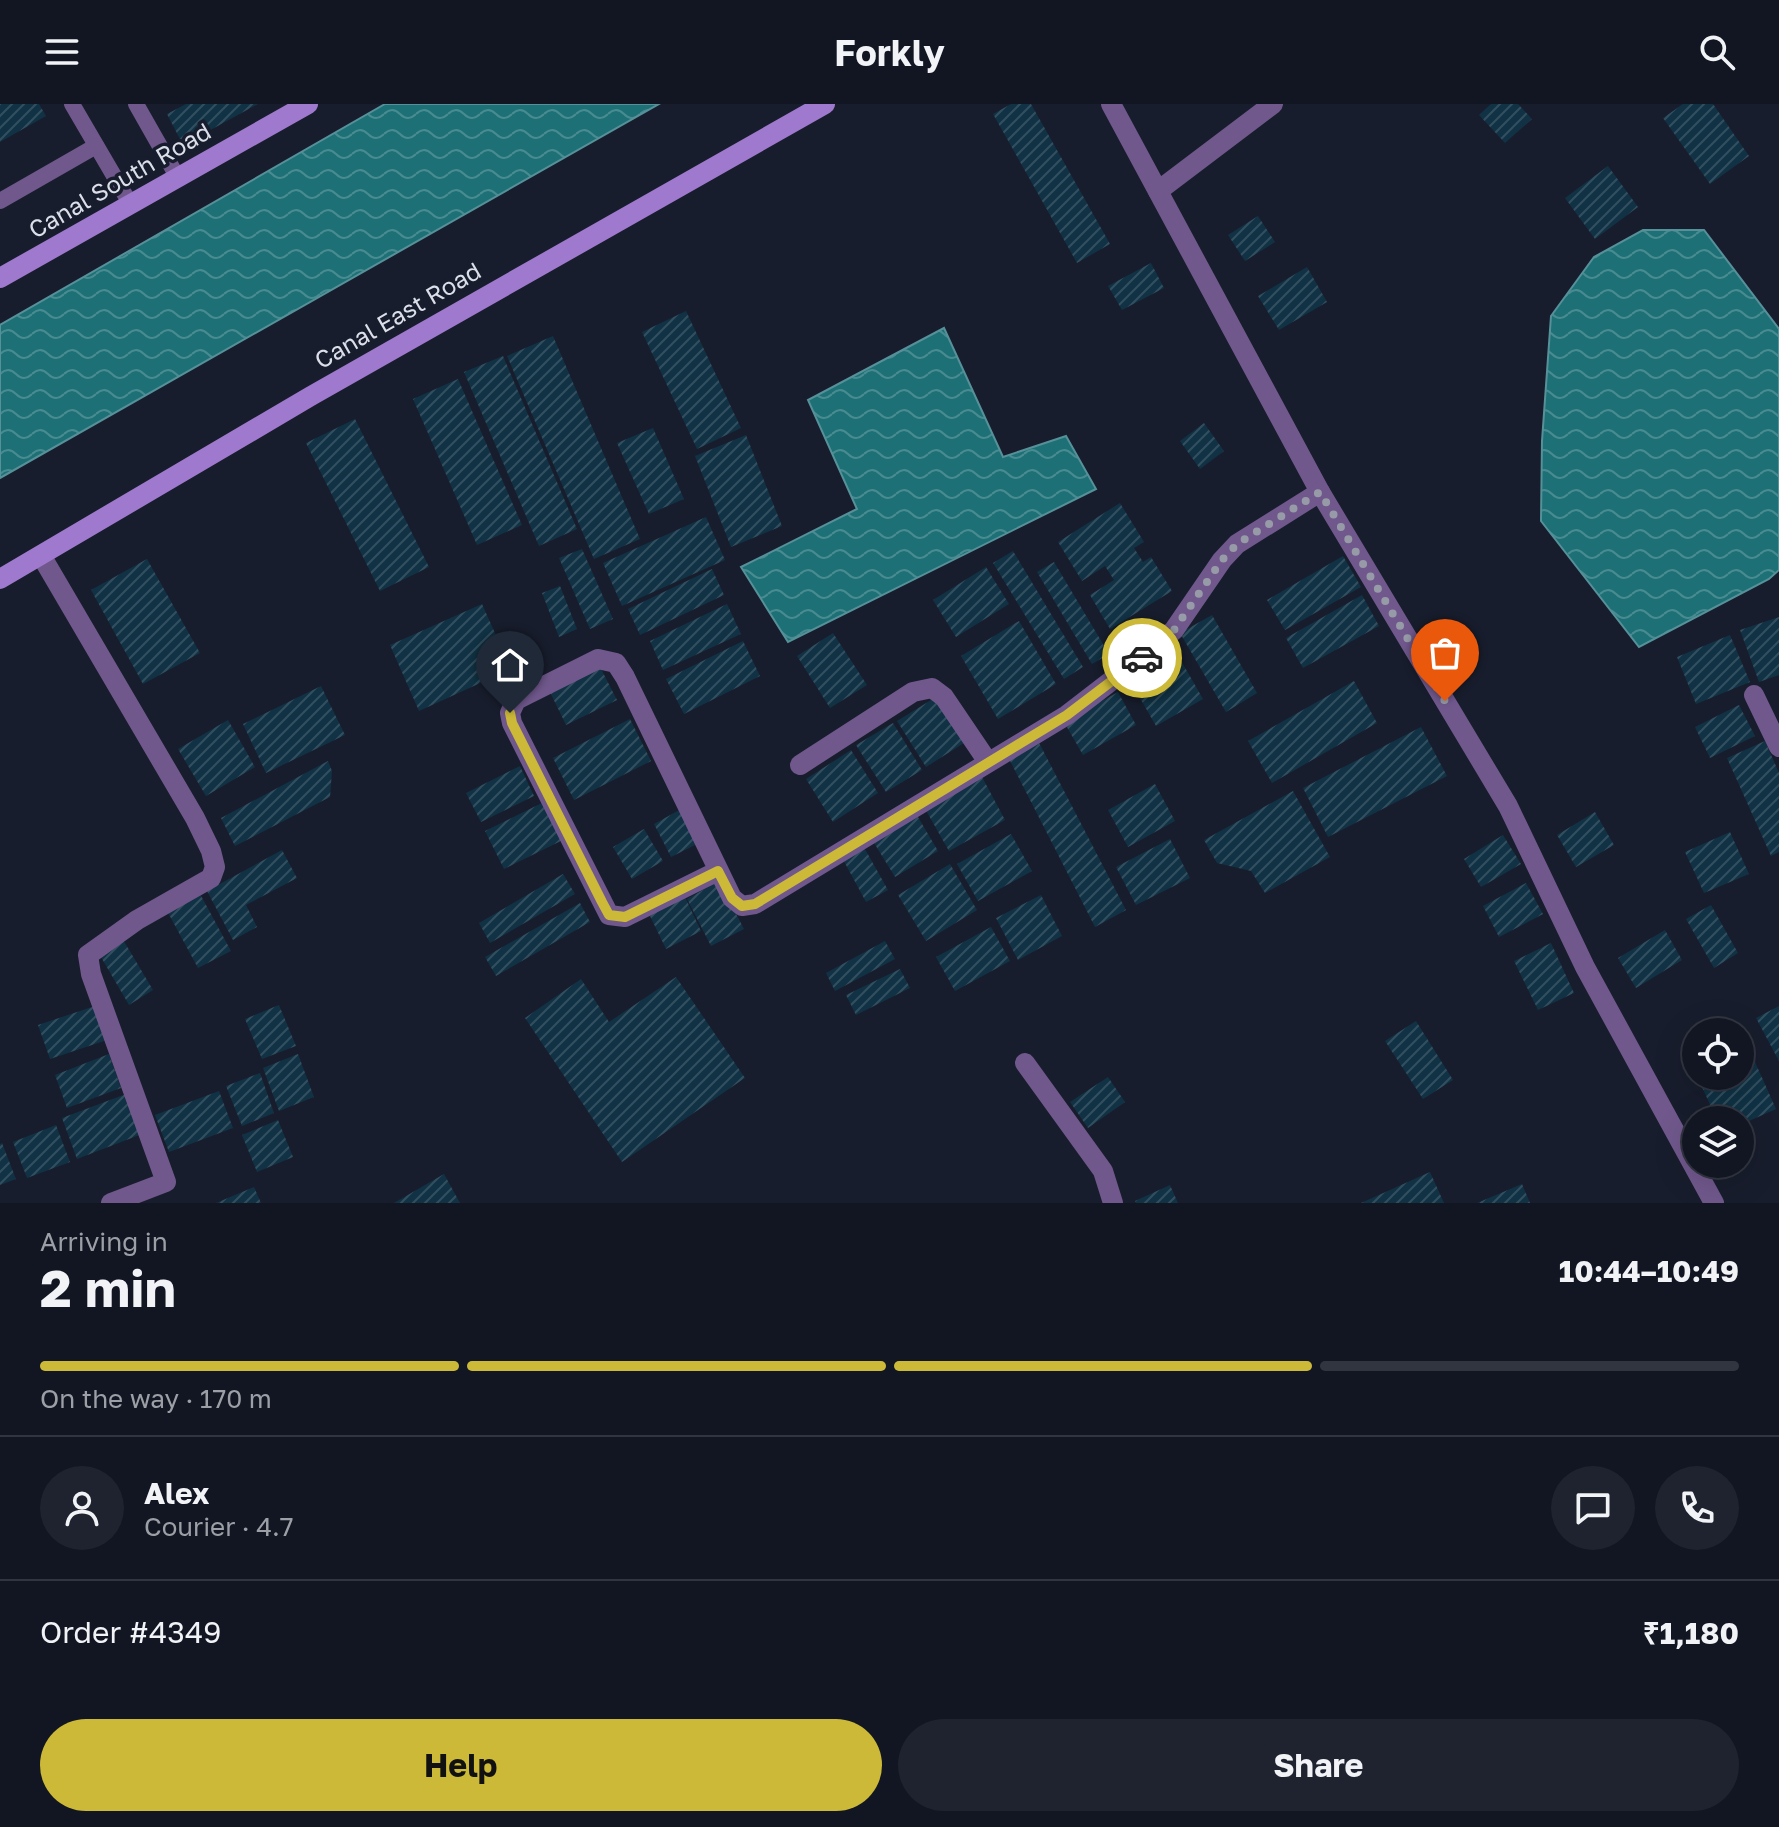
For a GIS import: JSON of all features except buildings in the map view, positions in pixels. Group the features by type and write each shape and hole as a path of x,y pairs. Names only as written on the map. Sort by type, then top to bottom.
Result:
{"main road":[{"name":"Canal South Road","path":"0,278 308,104"},
{"name":"Canal East Road","path":"0,579 324,388 825,104"}],"street":[{"path":"1111,104 1320,492 1508,806 1585,967 1714,1203"},
{"path":"1158,191 1273,104"},
{"path":"718,871 625,917 609,915 512,723 510,713 516,700 598,659 616,663 732,898 742,906 755,904 1067,715 1174,630 1222,560 1237,544 1320,492"},
{"path":"42,557 195,818 215,867 211,878 137,920 88,955 87,964 166,1182 111,1203"},
{"path":"800,765 913,692 932,688 944,697 988,762"},
{"path":"1754,695 1779,747"},
{"path":"1025,1063 1103,1171 1113,1203"}],"lane":[{"path":"72,104 131,205"},
{"path":"136,104 178,178"},
{"path":"0,201 96,146"}],"water":[{"path":"385,104 659,104 0,478 0,325"},
{"path":"1643,230 1704,230 1779,329 1779,570 1769,579 1639,647 1541,521 1542,441 1551,316 1594,257"},
{"path":"944,328 1003,457 1066,436 1096,489 788,642 741,567 857,509 808,400"}],"way so far":[{"path":"1142,658 1174,630 1222,560 1237,544 1320,492 1445,701"}],"route":[{"path":"510,713 512,723 609,915 625,917 718,871 732,898 742,906 755,904 1067,715 1142,658"}]}
